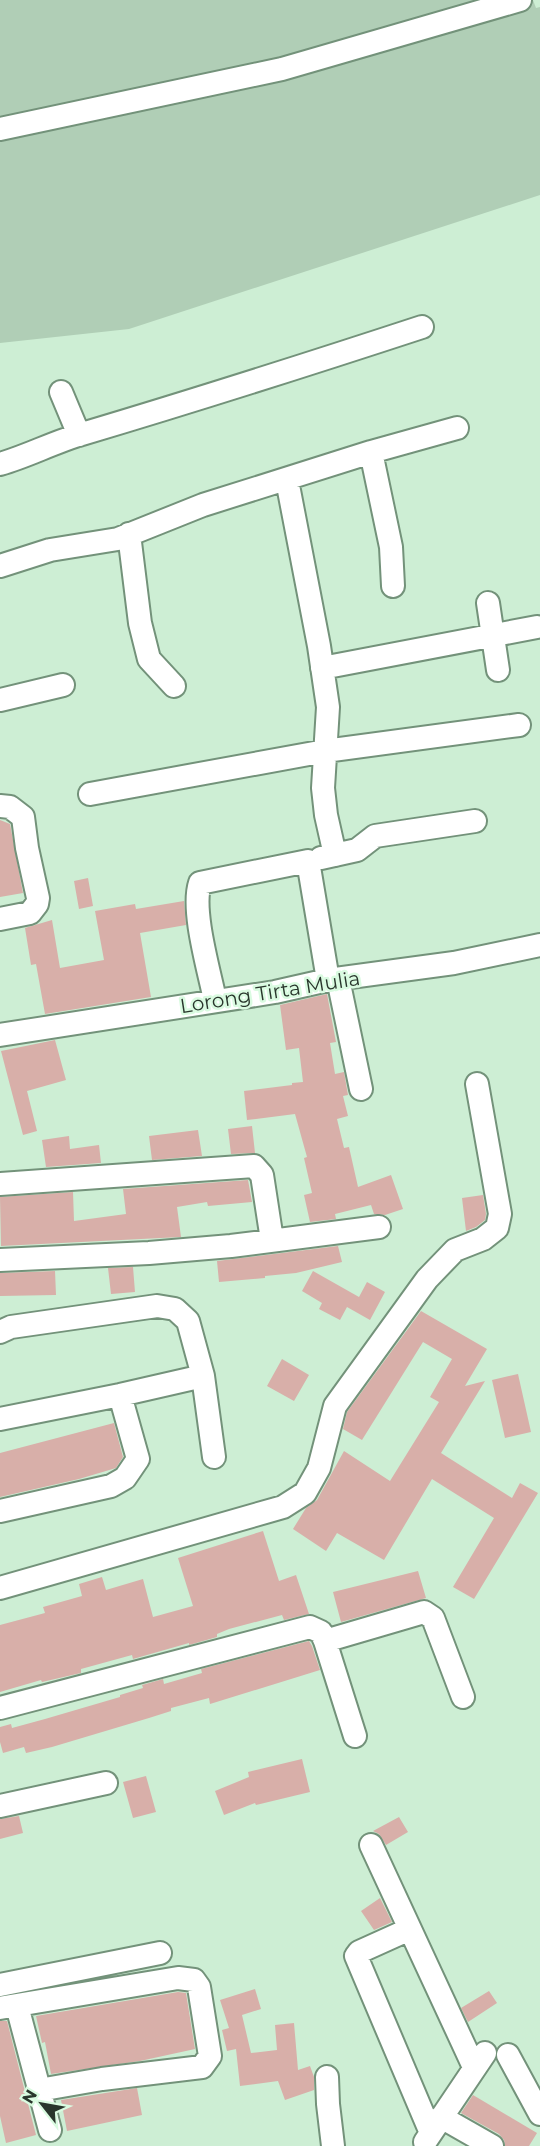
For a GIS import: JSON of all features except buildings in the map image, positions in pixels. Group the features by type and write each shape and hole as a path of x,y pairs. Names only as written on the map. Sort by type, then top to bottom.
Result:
{"street":[{"path":"0,129 282,69 520,0"},
{"path":"0,464 79,435 423,327"},
{"path":"61,392 79,435"},
{"path":"0,566 50,550 118,539 203,505 371,452 457,428"},
{"path":"371,452 391,547 393,586"},
{"path":"287,480 328,706 323,788 326,815 335,855"},
{"path":"129,534 140,623 149,658 174,686"},
{"path":"488,603 498,670"},
{"path":"322,668 537,627"},
{"path":"0,700 63,685"},
{"path":"90,794 326,751 519,725"},
{"path":"0,806 10,807 23,817 38,898 36,907 30,913 0,919"},
{"path":"215,1000 200,922 198,903 200,883 362,848 375,836 476,821"},
{"path":"308,861 333,979 362,1089"},
{"name":"Lorong Tirta Mulia","path":"0,1035 275,992 333,979 454,963 540,945"},
{"path":"0,1588 283,1507 305,1493 319,1468 335,1406 394,1321 427,1279 455,1250 483,1239 497,1228 500,1214 477,1084"},
{"path":"0,1184 254,1166 262,1175 272,1240"},
{"path":"0,1260 149,1253 379,1227"},
{"path":"0,1332 11,1327 157,1306 175,1309 188,1321 203,1376 214,1457"},
{"path":"0,1419 203,1376"},
{"path":"0,1512 111,1486 125,1478 138,1459 120,1395"},
{"path":"325,1641 424,1612 433,1618 463,1697"},
{"path":"0,1708 310,1628 321,1632 325,1641 356,1736"},
{"path":"0,1806 106,1783"},
{"path":"371,1845 410,1929 479,2060 432,2132"},
{"path":"410,1929 359,1952 356,1956 432,2132"},
{"path":"0,1985 160,1953"},
{"path":"39,2090 102,2079 202,2067 210,2056 200,1987 194,1980 178,1978 67,1995 9,2007 39,2090 50,2130"},
{"path":"508,2055 540,2114"},
{"path":"327,2077 333,2146"},
{"path":"432,2132 492,2146"}],"green space":[{"path":"0,0 533,0 536,8 540,7 540,195 129,329 0,343"}]}
